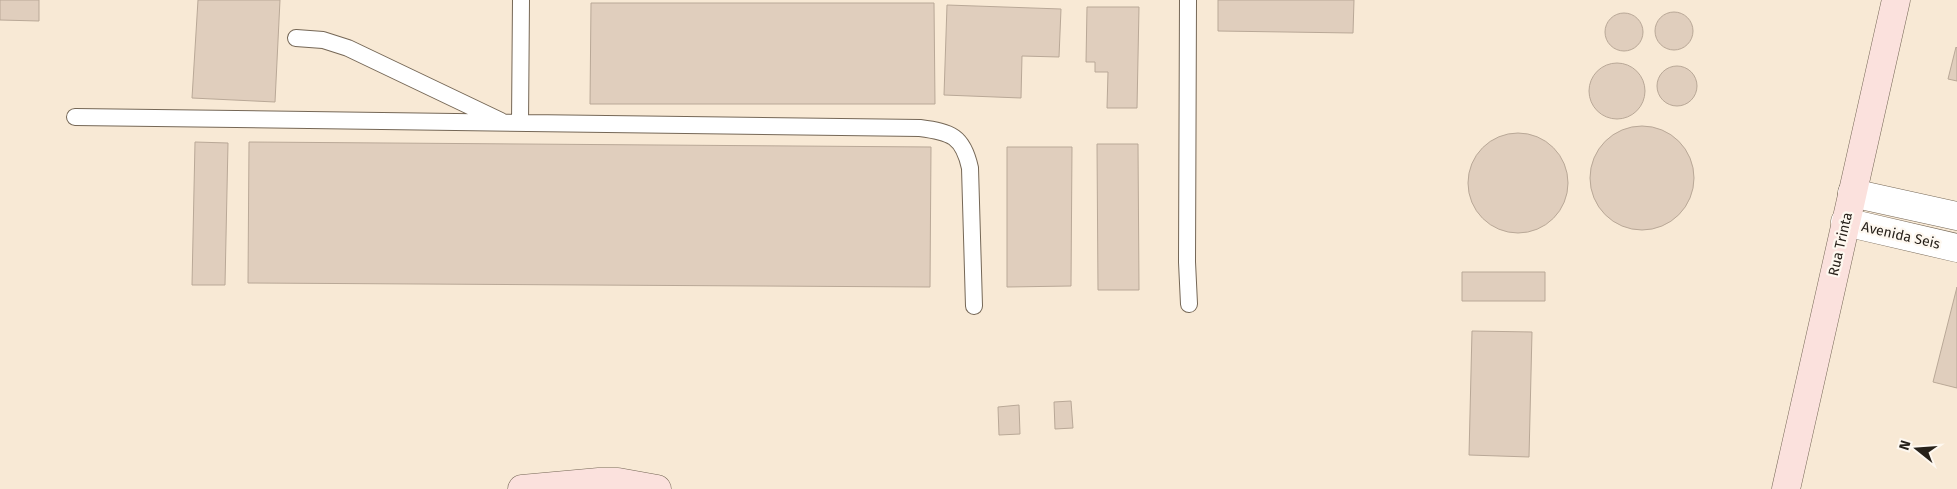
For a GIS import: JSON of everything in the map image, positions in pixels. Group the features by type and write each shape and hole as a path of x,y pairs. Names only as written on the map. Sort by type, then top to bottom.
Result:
{"street":[{"name":"Rua Trinta","path":"1786,489 1896,0"},
{"path":"1852,193 1957,216"},
{"name":"Avenida Seis","path":"1845,222 1957,248"},
{"path":"522,489 599,482 618,482 657,489"}],"lane":[{"path":"513,123 520,0"},
{"path":"1188,0 1187,262 1189,304"},
{"path":"296,38 323,40 348,48 513,123"},
{"path":"75,117 920,128 942,131 954,138 966,152 970,168 974,306"}],"building":[{"path":"0,0 39,0 39,21 0,20"},
{"path":"198,0 280,0 275,102 192,98"},
{"path":"1218,0 1354,0 1353,33 1218,31"},
{"path":"591,3 934,3 935,104 590,104"},
{"path":"947,5 1061,9 1059,57 1022,56 1021,98 944,95"},
{"path":"1087,7 1139,7 1137,108 1107,108 1108,72 1095,72 1095,62 1086,62"},
{"path":"1674,12 1687,18 1693,31 1687,44 1674,50 1661,44 1655,31 1661,18"},
{"path":"1624,13 1638,18 1643,32 1638,46 1624,51 1610,46 1605,32 1610,18"},
{"path":"1957,48 1957,81 1948,79"},
{"path":"1617,63 1628,65 1637,71 1643,80 1645,91 1643,102 1637,111 1628,117 1617,119 1606,117 1597,111 1591,102 1589,91 1591,80 1597,71 1606,65"},
{"path":"1677,66 1691,72 1697,86 1691,100 1677,106 1663,100 1657,86 1663,72"},
{"path":"1642,126 1662,130 1679,141 1690,158 1694,178 1690,198 1679,215 1662,226 1642,230 1622,226 1605,215 1594,198 1590,178 1594,158 1605,141 1622,130"},
{"path":"1518,133 1528,134 1546,141 1560,155 1567,173 1567,193 1560,211 1546,225 1528,232 1518,233 1508,232 1490,225 1476,211 1469,193 1468,183 1469,173 1476,155 1490,141 1508,134"},
{"path":"195,142 228,143 225,285 192,285"},
{"path":"249,142 931,147 930,287 248,283"},
{"path":"1097,144 1138,144 1139,290 1098,290"},
{"path":"1007,147 1072,147 1071,286 1007,287"},
{"path":"1462,272 1545,272 1545,301 1462,301"},
{"path":"1957,287 1957,388 1933,382"},
{"path":"1472,331 1532,332 1529,457 1469,455"},
{"path":"1071,401 1073,428 1055,429 1054,402"},
{"path":"1019,405 1020,434 999,435 998,407"}]}
